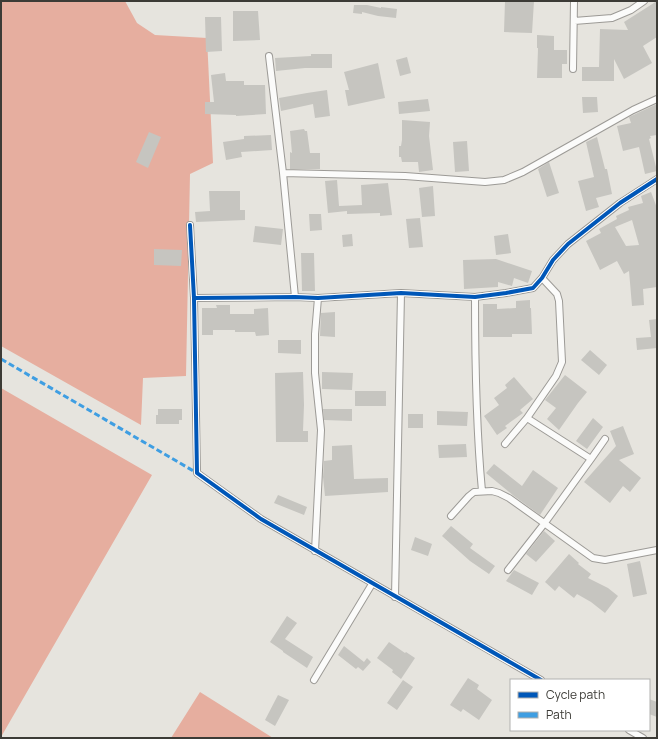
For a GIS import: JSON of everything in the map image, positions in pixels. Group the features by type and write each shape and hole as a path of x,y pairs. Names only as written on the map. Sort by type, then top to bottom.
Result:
{"street":[{"path":"573,70 574,1"},
{"path":"574,21 612,18 631,10 644,1"},
{"path":"269,56 283,174 295,297"},
{"path":"283,174 405,176 485,182 504,180 523,172 657,98"},
{"path":"194,298 318,298 401,293 475,297 533,288 542,278 553,260 568,244 620,203 657,180"},
{"path":"190,225 194,298 197,473 260,519 539,679"},
{"path":"505,444 527,418 556,376 562,362 559,301 557,294 542,278"},
{"path":"396,597 401,293"},
{"path":"475,297 475,369 479,460 482,491"},
{"path":"315,551 321,430 315,372 315,334 318,298"},
{"path":"527,418 591,459"},
{"path":"508,570 544,524 605,439"},
{"path":"451,516 474,492 492,491 509,498 594,558 605,560 657,550"},
{"path":"314,680 372,584"},
{"path":"631,731 643,738"}],"shaded area":[{"path":"1,1 125,1 137,23 155,35 207,38 213,163 190,174 186,376 143,378 141,425 1,346"},
{"path":"1,388 152,475 1,737"},
{"path":"200,692 273,738 171,738"}],"building":[{"path":"505,1 534,1 532,33 504,32"},
{"path":"657,1 657,37 643,46 652,63 624,79 614,59 614,81 582,81 582,67 599,67 600,29 628,30 624,22"},
{"path":"354,5 367,5 397,9 396,18 362,12 362,14 353,13"},
{"path":"233,11 258,11 260,40 233,41"},
{"path":"205,17 221,17 222,51 206,52"},
{"path":"537,35 554,36 554,50 567,50 567,64 562,64 562,78 537,78"},
{"path":"311,54 332,54 332,68 305,68 276,71 275,58 311,56"},
{"path":"407,57 411,73 400,76 396,60"},
{"path":"378,63 385,98 348,106 345,90 349,90 344,72"},
{"path":"225,73 226,81 244,81 244,85 265,85 266,114 236,116 205,114 205,102 214,102 211,75"},
{"path":"327,90 330,116 315,118 313,104 281,111 279,98"},
{"path":"582,97 597,97 598,112 583,113"},
{"path":"428,99 430,111 399,114 398,102"},
{"path":"657,104 657,135 650,136 651,138 649,139 657,171 645,174 639,147 623,151 617,126 631,123 629,117"},
{"path":"402,120 430,122 429,136 433,170 419,172 418,162 402,162 401,157 399,157 399,146 401,146 402,140"},
{"path":"304,129 307,131 310,153 320,153 320,169 290,169 290,152 292,153 290,131"},
{"path":"149,132 161,137 148,168 136,162"},
{"path":"271,135 272,150 241,152 242,157 226,160 223,142 244,139 244,136"},
{"path":"597,137 605,169 607,169 612,194 596,198 599,207 586,211 578,181 594,177 586,142"},
{"path":"467,141 469,171 455,172 453,142"},
{"path":"549,162 559,193 547,197 538,169"},
{"path":"337,180 339,206 362,205 361,185 388,183 392,215 380,216 380,213 347,214 347,211 328,213 325,181"},
{"path":"433,186 435,216 422,217 419,188"},
{"path":"209,191 240,191 240,210 245,210 245,220 196,222 195,212 210,211"},
{"path":"651,192 657,208 657,287 643,289 644,305 632,306 629,271 624,274 617,261 600,270 586,241 601,233 599,229 617,219 616,216 629,210 628,207 643,203 641,196","holes":["632,220 639,245 626,246 615,227"]},
{"path":"309,214 321,214 322,230 310,231"},
{"path":"420,218 423,247 409,248 406,219"},
{"path":"255,226 283,229 281,245 253,242"},
{"path":"352,234 353,246 343,247 342,235"},
{"path":"508,234 511,253 496,255 494,236"},
{"path":"154,249 182,250 181,266 154,265"},
{"path":"301,253 314,253 315,291 302,291"},
{"path":"496,259 532,271 528,283 514,278 512,286 498,282 498,287 464,289 463,260"},
{"path":"530,300 532,334 512,334 512,337 483,337 483,304 497,304 497,309 516,308 516,301"},
{"path":"216,305 230,305 230,314 254,314 254,309 268,308 269,335 256,336 255,332 213,330 213,335 202,335 202,308 217,308"},
{"path":"335,312 335,337 320,336 321,313"},
{"path":"657,319 657,348 637,350 636,338 651,337 649,320"},
{"path":"278,340 301,340 301,354 278,353"},
{"path":"590,350 607,365 599,375 581,360"},
{"path":"303,372 303,431 308,431 308,442 276,442 275,373"},
{"path":"322,372 353,373 352,390 322,389"},
{"path":"565,375 587,392 559,430 547,419 556,408 545,400"},
{"path":"514,377 533,399 520,410 523,413 505,426 507,428 497,435 484,416 499,405 494,398 507,388 505,385"},
{"path":"355,391 386,391 386,406 355,406"},
{"path":"158,409 182,409 182,420 179,420 179,424 156,424"},
{"path":"323,409 352,409 352,421 324,420"},
{"path":"437,411 468,412 467,426 437,425"},
{"path":"408,414 423,414 423,428 408,428"},
{"path":"593,418 603,427 587,449 576,441"},
{"path":"623,426 634,454 619,460 641,478 630,492 623,486 610,503 584,482 616,446 610,431"},
{"path":"466,444 467,457 439,458 438,445"},
{"path":"352,445 354,479 388,478 388,492 325,496 323,477 324,461 332,460 332,446"},
{"path":"494,464 522,486 533,470 558,488 540,515 486,473"},
{"path":"278,495 307,507 304,515 274,503"},
{"path":"451,526 473,544 470,548 495,566 489,574 470,561 442,536"},
{"path":"544,531 555,541 536,562 526,554"},
{"path":"415,537 432,544 428,556 411,550"},
{"path":"569,554 579,563 578,564 591,574 588,578 608,588 618,596 605,613 591,602 577,594 574,598 559,586 555,591 545,582"},
{"path":"640,561 647,594 633,597 627,564"},
{"path":"514,570 539,583 532,595 506,581"},
{"path":"287,616 297,623 285,639 313,657 307,668 270,642"},
{"path":"389,642 415,658 401,679 392,672 393,670 377,658"},
{"path":"344,646 364,662 367,658 371,662 363,671 358,667 356,669 338,655"},
{"path":"468,678 479,685 477,689 492,700 479,720 463,709 461,712 450,705"},
{"path":"403,680 413,687 397,710 387,703"},
{"path":"278,695 289,700 275,726 265,720"},
{"path":"650,699 657,702 657,717 650,714"}],"marked path":[{"path":"1,359 197,473"}],"cycle path":[{"path":"194,298 318,298 401,293 475,297 533,288 542,278 553,260 568,244 620,203 657,179"},
{"path":"190,225 194,298 197,473 261,519 539,679"}]}
